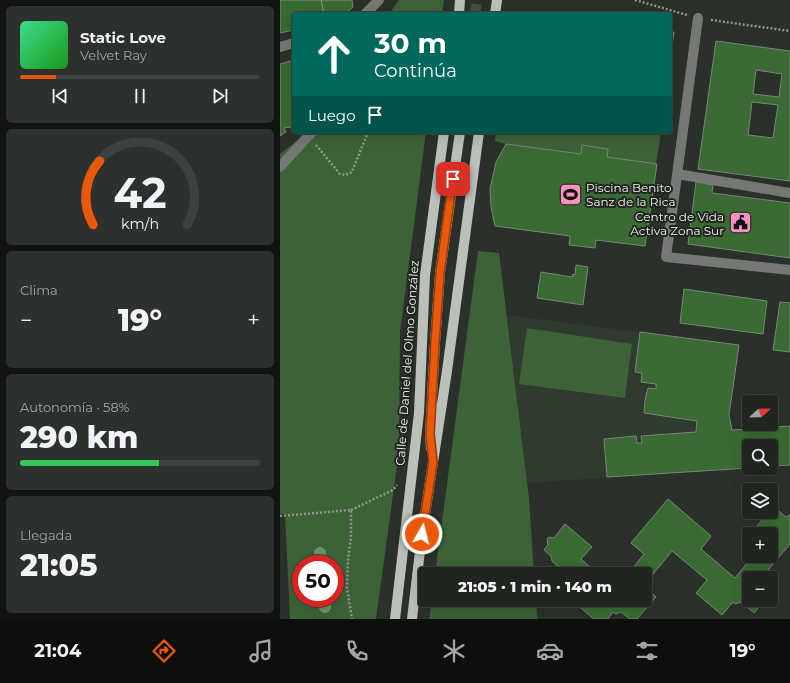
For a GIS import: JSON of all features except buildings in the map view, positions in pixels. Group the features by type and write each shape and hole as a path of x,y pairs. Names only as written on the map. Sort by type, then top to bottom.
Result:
{"main road":[{"path":"459,12 460,0"},
{"path":"495,12 497,0"},
{"name":"Calle de Daniel del Olmo González","path":"395,619 419,413 425,275 444,134"},
{"path":"433,462 430,434 439,288 460,134"},
{"path":"412,619 479,134"}],"street":[{"path":"367,12 379,0"},
{"path":"698,18 666,257 790,270"},
{"path":"280,47 292,44"},
{"path":"280,167 310,134"},
{"path":"677,174 790,193"}],"path":[{"path":"310,134 340,174 346,175 352,172 367,134"},
{"path":"280,516 351,510 393,490 398,484"},
{"path":"351,510 351,537 348,559 347,588 352,619"}],"shaded area":[{"path":"507,315 739,345 729,415 732,429 742,428 742,431 778,431 778,427 790,426 790,465 778,466 778,439 742,439 742,468 527,483"}],"green space":[{"path":"399,0 444,0 442,12 390,12"},
{"path":"305,134 426,134 400,332 399,451 376,619 290,619 285,514 280,514 280,154"},
{"path":"496,134 661,134 656,164 607,157 608,149 582,145 581,154 506,144 495,141"},
{"path":"478,251 499,253 529,498 534,567 436,567"},
{"path":"527,328 632,344 625,398 519,384"},
{"path":"431,607 536,607 537,619 429,619"}],"tunnel":[{"path":"475,12 477,0"}],"place":[{"name":"Piscina Benito Sanz de la Rica","path":"571,194"},
{"name":"Centro de Vida Activa Zona Sur","path":"740,223"}],"route":[{"path":"422,534 433,462 430,434 440,273 453,179"}]}
